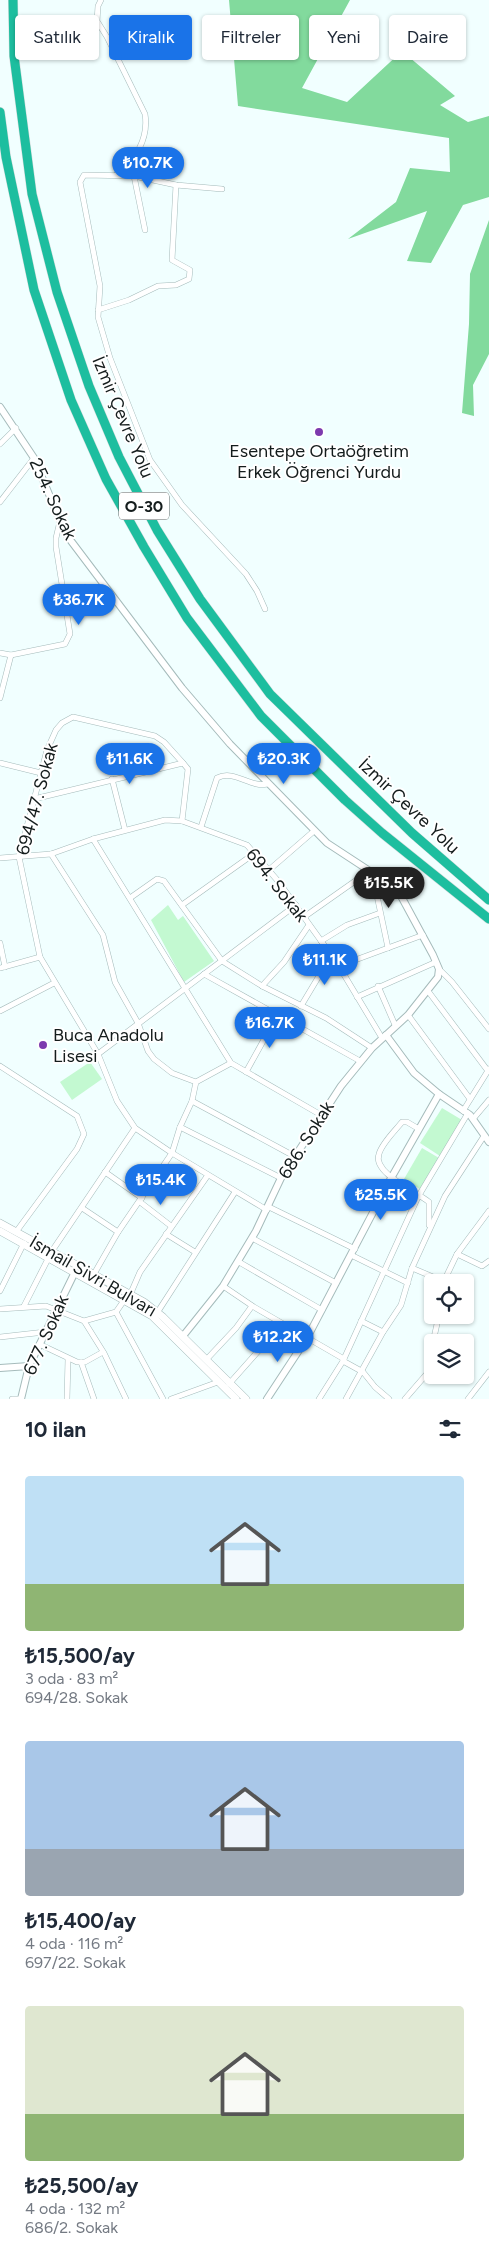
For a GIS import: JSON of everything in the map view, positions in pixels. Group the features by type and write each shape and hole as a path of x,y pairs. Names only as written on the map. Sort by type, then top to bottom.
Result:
{"highway":[{"name":"İzmir Çevre Yolu","path":"13,0 14,56 32,194 57,292 89,386 120,457 157,530 200,599 270,694 399,821 489,900"},
{"name":"İzmir Çevre Yolu","path":"0,112 6,158 34,290 72,400 106,479 187,618 261,716 345,800 382,833 489,919"}],"main road":[{"name":"İsmail Sivri Bulvarı","path":"0,1223 51,1254 75,1272 157,1313 183,1336 246,1399"},
{"name":"İsmail Sivri Bulvarı","path":"0,1231 94,1274 128,1297 152,1316 236,1399"}],"street":[{"path":"101,0 98,6 98,21 145,114 147,126 137,154 128,166 116,175"},
{"path":"222,188 176,185 134,176 116,175 84,175 80,182 100,286 98,310 103,336 150,460 182,505 246,574 265,609"},
{"path":"134,176 145,230"},
{"path":"98,310 129,300 158,286 176,285 189,279 191,274 187,266 172,260 176,185"},
{"name":"254. Sokak","path":"0,407 16,428 34,458 64,533 182,688 267,784 314,831 327,843 388,883 401,896 436,962"},
{"path":"0,444 16,428"},
{"path":"0,502 34,458"},
{"path":"0,654 11,655 65,644 70,634 56,548 60,521"},
{"path":"0,698 11,655"},
{"name":"694/47. Sokak","path":"135,1128 117,1101 98,1054 54,984 40,957 19,857 47,750 56,730 62,723 73,717 155,736 164,742 183,763"},
{"path":"0,763 41,773"},
{"path":"34,799 183,763 188,769 182,821"},
{"path":"201,827 217,778 228,775 260,786 267,784"},
{"path":"112,780 125,830"},
{"name":"694. Sokak","path":"0,858 51,854 92,839 165,820 182,821 247,845 255,852 296,905 339,966 384,1037"},
{"path":"269,870 314,831"},
{"path":"92,839 163,951 184,990 230,1063 321,1115"},
{"path":"182,905 255,852"},
{"path":"51,854 103,936 115,982 138,1023 141,1037 154,1059 172,1072 196,1082"},
{"path":"304,917 358,879 372,872 388,948"},
{"path":"130,898 157,879 164,881 222,961 262,986 326,1018 372,1048"},
{"path":"98,1054 296,905"},
{"path":"321,941 347,925 380,913"},
{"path":"262,986 284,962 310,925"},
{"path":"339,966 423,935"},
{"path":"0,943 3,967 40,957"},
{"path":"301,1006 332,956"},
{"path":"357,997 378,986 436,962 439,969 452,982 489,1029"},
{"name":"686. Sokak","path":"183,1336 223,1286 239,1262 268,1208 281,1178 321,1115 360,1061 408,1014 428,991 438,977 439,969"},
{"path":"204,974 360,1061"},
{"path":"0,1011 54,984"},
{"path":"378,986 395,1025"},
{"path":"319,1399 343,1360 386,1272 420,1194 466,1112 470,1099 488,1070 428,991"},
{"path":"408,1014 470,1099"},
{"path":"246,1072 278,1016"},
{"path":"384,1037 414,1072 439,1094 473,1118 489,1142"},
{"path":"94,1274 118,1232 172,1153 180,1127 192,1102 196,1082 230,1063"},
{"path":"0,1066 77,1116 84,1134 77,1149 16,1232"},
{"path":"267,1399 307,1338 391,1177 439,1094"},
{"path":"473,1118 489,1100"},
{"path":"192,1102 294,1156"},
{"path":"419,1129 406,1122 402,1122 378,1155 380,1165 391,1177 430,1202 429,1230"},
{"path":"180,1127 281,1178"},
{"path":"24,1306 51,1254 135,1128 235,1192 353,1252 408,1283"},
{"path":"346,1399 383,1332 401,1305 412,1268 445,1196 484,1136"},
{"path":"105,1172 171,1226"},
{"path":"84,1321 116,1312 128,1297 140,1272 208,1175"},
{"path":"157,1313 235,1192"},
{"path":"82,1208 118,1232"},
{"path":"447,1274 457,1254 489,1211"},
{"path":"166,1234 195,1252"},
{"path":"252,1238 336,1283"},
{"path":"0,1291 24,1243"},
{"path":"457,1254 482,1266 489,1261"},
{"path":"239,1262 322,1310"},
{"path":"412,1268 427,1274"},
{"name":"677. Sokak","path":"21,1399 29,1366 38,1344 75,1272"},
{"path":"223,1286 252,1306 362,1372 389,1399"},
{"path":"0,1309 42,1305 57,1309 84,1321 103,1352 126,1399"},
{"path":"206,1360 236,1328 252,1306"},
{"path":"116,1312 162,1399"},
{"path":"361,1321 383,1332"},
{"path":"229,1384 261,1348 279,1322"},
{"path":"0,1337 45,1332"},
{"path":"38,1344 68,1359 81,1362 103,1352"},
{"path":"67,1399 68,1359"},
{"path":"81,1362 94,1399"},
{"path":"0,1368 29,1366"},
{"path":"469,1399 489,1372"},
{"path":"405,1399 424,1377"},
{"path":"171,1399 218,1382"},
{"path":"12,1399 21,1399"}],"green space":[{"path":"229,0 350,0 342,15 309,15 309,60 317,60 302,88 347,102 392,60 413,60 455,96 440,105 468,122 489,116 489,197 463,205 431,263 407,261 427,211 348,239 396,202 410,168 450,172 449,138 238,106 234,60 299,60 299,15 230,15"},
{"path":"489,220 489,354 473,385 474,416 462,413 469,324 470,274"},
{"path":"168,905 178,920 183,916 214,961 184,982 151,920"},
{"path":"90,1062 102,1079 72,1100 60,1082"},
{"path":"442,1108 462,1120 440,1156 420,1143"},
{"path":"422,1148 439,1158 420,1189 404,1179"}],"place":[{"name":"Esentepe Ortaöğretim Erkek Öğrenci Yurdu","path":"319,432"},
{"name":"Buca Anadolu Lisesi","path":"43,1045"}]}
